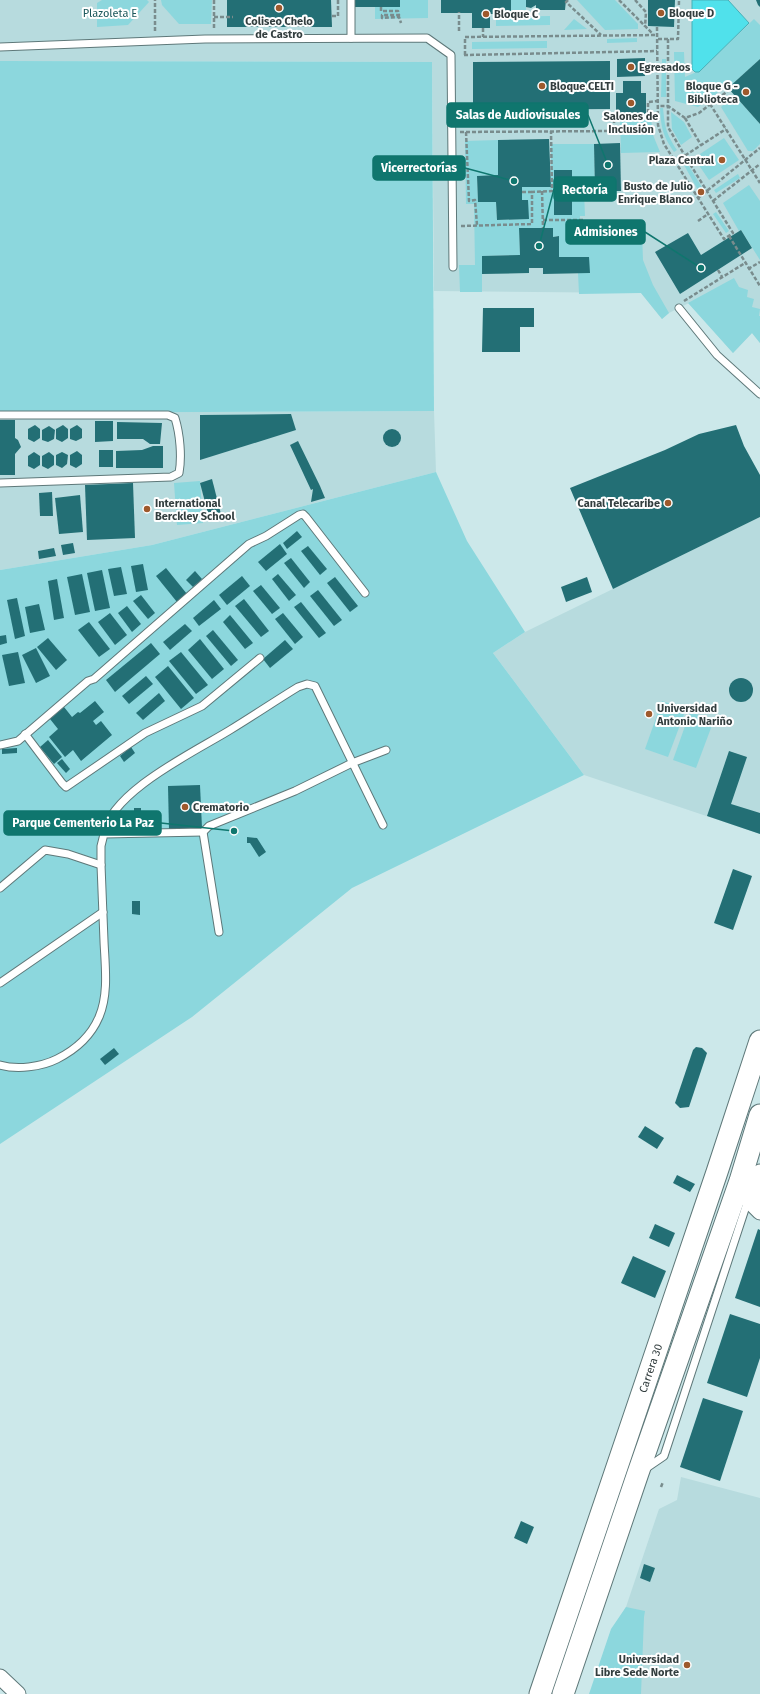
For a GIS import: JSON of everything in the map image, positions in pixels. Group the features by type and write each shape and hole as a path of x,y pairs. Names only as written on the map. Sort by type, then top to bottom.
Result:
{"main road":[{"name":"Carrera 30","path":"540,1694 760,1041"},
{"name":"Carrera 30","path":"564,1694 638,1473 740,1181 755,1145 760,1115"},
{"path":"717,1172 740,1181"}],"street":[{"path":"728,1137 755,1145"},
{"path":"754,1203 756,1178 760,1172"},
{"path":"740,1181 760,1212"},
{"path":"0,1677 18,1694"}],"lane":[{"path":"351,0 351,38"},
{"path":"0,47 214,39 427,38 451,55 454,267"},
{"path":"679,308 717,355 760,394"},
{"path":"0,415 168,415 175,418 178,426 181,465 179,473 171,477 0,483"},
{"path":"0,745 18,741 88,680 94,679 238,552 249,544 266,536 300,515 303,514 306,517 365,593"},
{"path":"25,734 62,784 66,787 145,733 202,706 260,658"},
{"path":"0,1065 6,1067 27,1067 48,1064 65,1055 91,1032 100,1016 106,979 101,865 105,826 111,815 122,802 164,768 230,730 298,687 307,684 315,686 383,826"},
{"path":"104,834 203,832 209,826 295,791 352,763 386,750"},
{"path":"203,832 219,932"},
{"path":"0,888 46,850 68,854 101,865"},
{"path":"0,983 103,912"},
{"path":"638,1473 664,1456 754,1203"}],"path":[{"path":"154,41 155,0"},
{"path":"214,0 214,39"},
{"path":"332,16 338,16 338,0"},
{"path":"568,0 566,2 601,35"},
{"path":"619,0 653,34"},
{"path":"635,0 646,12 645,27"},
{"path":"658,39 678,39 679,0"},
{"path":"381,7 381,11 398,12 399,15 382,15 382,18 399,17 401,23"},
{"path":"459,12 459,32"},
{"path":"214,17 233,17"},
{"path":"657,26 658,125 664,144 724,239 733,233 684,156 668,127 668,39"},
{"path":"482,28 483,37"},
{"path":"465,54 465,37 657,34"},
{"path":"451,55 658,51"},
{"path":"685,118 699,113 729,90"},
{"path":"452,132 614,131 614,118 648,116 648,102 658,101"},
{"path":"710,104 760,183"},
{"path":"658,106 668,106 685,118 702,145"},
{"path":"675,162 726,129"},
{"path":"522,192 552,191 551,131"},
{"path":"466,132 469,201 475,200 477,225"},
{"path":"698,198 746,161 760,148"},
{"path":"713,201 752,172 760,164"},
{"path":"542,191 543,228"},
{"path":"453,226 532,224 532,192"},
{"path":"698,221 708,214"},
{"path":"543,220 585,220"},
{"path":"729,236 748,269 760,286"},
{"path":"748,269 760,262"},
{"path":"684,301 745,263"},
{"path":"718,270 722,277"},
{"path":"661,1487 663,1482"}],"shaded area":[{"path":"0,0 760,0 760,343 752,333 733,353 689,303 669,313 662,319 641,293 434,291 432,62 0,61"},
{"path":"692,0 728,0 749,23 699,72 695,72 692,69"},
{"name":"International Berckley School","path":"434,411 436,472 152,545 0,570 0,413"},
{"name":"Universidad Antonio Nariño","path":"760,517 760,834 584,775 493,653 525,632"},
{"path":"681,1477 760,1498 760,1694 613,1694 617,1622 626,1607 659,1509 677,1500"}],"green space":[{"name":"Plazoleta E","path":"102,0 147,0 149,2 128,25 97,27 97,3"},
{"path":"161,0 212,0 211,24 179,24 162,5"},
{"path":"400,0 428,0 428,18 375,19 375,7 400,7"},
{"path":"511,0 526,0 526,10 511,10"},
{"path":"577,0 615,0 638,24 638,29 605,30"},
{"path":"550,16 550,25 496,26 496,17"},
{"path":"574,19 587,29 564,30"},
{"path":"754,19 760,25 760,59 728,88 724,86 714,96 698,107 675,101 674,52 684,52 685,77 701,70"},
{"path":"637,38 637,42 607,43 607,39"},
{"path":"547,41 547,48 472,49 472,42"},
{"path":"662,59 666,59 666,97 661,97"},
{"path":"0,61 432,62 434,411 0,413"},
{"path":"734,95 760,124 760,144 753,151 748,151 721,107"},
{"path":"660,108 663,108 664,121 670,139 677,150 674,152 663,132"},
{"path":"671,112 684,122 692,137 681,145 672,129"},
{"path":"651,118 653,135 660,152 621,153 620,119"},
{"path":"724,138 739,160 709,180 694,158"},
{"path":"498,140 498,175 477,176 478,202 496,202 497,220 528,219 528,200 522,200 522,187 551,187 551,144 594,144 595,191 584,192 585,216 580,216 579,233 642,232 643,260 653,285 669,313 662,319 641,293 579,294 578,273 589,273 589,257 559,257 558,236 553,237 553,228 519,228 520,255 482,256 482,292 460,292 459,265 475,265 474,204 466,204 465,141"},
{"path":"687,163 703,189 699,192 684,165"},
{"path":"738,174 740,178 716,193 714,190"},
{"path":"749,185 760,201 760,260 741,230 739,231 723,203"},
{"path":"716,212 729,231 726,233 713,214"},
{"path":"734,278 739,287 748,290 747,297 754,299 752,307 760,309 760,343 752,333 733,353 688,303"},
{"path":"436,472 467,541 525,632 493,653 584,775 352,888 192,1017 0,1144 0,570 152,545"},
{"path":"200,481 203,523 177,525 174,483"},
{"path":"662,701 686,709 668,757 645,749"},
{"path":"690,712 714,720 696,768 673,760"},
{"path":"626,1607 645,1611 641,1694 589,1694 611,1629"}],"building":[{"name":"Coliseo Chelo de Castro","path":"227,0 331,0 332,27 227,27"},
{"path":"351,0 400,0 400,7 351,7"},
{"name":"Bloque C","path":"441,0 511,0 511,14 490,14 490,28 472,28 472,13 441,13"},
{"name":"Bloque C","path":"526,0 566,0 565,10 536,10 536,5 531,8 526,7"},
{"name":"Bloque D","path":"648,0 675,0 674,27 648,26"},
{"path":"756,0 760,0 760,7 758,5"},
{"name":"Egresados","path":"645,58 645,76 617,77 617,59"},
{"name":"Bloque G - Biblioteca","path":"760,59 760,124 728,88"},
{"name":"Bloque CELTI","path":"610,61 610,109 473,110 473,62"},
{"name":"Salones de Inclusión","path":"623,81 641,81 641,93 646,93 646,114 616,114 616,93 623,93"},
{"path":"549,139 551,187 522,187 522,200 528,200 529,219 497,220 496,202 478,202 477,176 498,175 498,140"},
{"path":"620,143 621,191 595,191 594,144"},
{"path":"554,170 572,170 572,215 554,215"},
{"path":"519,228 553,228 553,237 559,236 559,257 589,257 590,273 543,274 543,268 529,268 529,273 482,274 482,256 520,255"},
{"path":"741,230 752,248 680,294 655,252 688,233 701,255"},
{"path":"483,308 534,308 534,327 520,327 520,352 482,352"},
{"path":"291,414 296,430 200,460 200,415"},
{"path":"0,420 15,420 15,438 18,440 21,447 15,454 15,475 0,475"},
{"path":"95,421 113,421 113,441 95,442"},
{"path":"117,422 162,423 160,444 150,444 143,439 117,439"},
{"path":"35,425 40,429 40,438 34,442 28,439 28,429"},
{"path":"63,425 68,429 68,438 62,442 56,439 56,429"},
{"path":"77,425 82,429 82,438 76,441 70,439 70,429"},
{"name":"Canal Telecaribe","path":"736,425 744,446 760,475 760,517 613,589 570,488 665,450 699,434"},
{"path":"49,426 55,430 54,439 48,442 42,440 42,430"},
{"path":"392,429 398,432 401,438 398,444 392,447 386,444 383,438 386,432"},
{"path":"298,441 325,498 311,502 313,489 311,490 290,445"},
{"path":"153,446 163,446 163,468 116,468 116,451 142,450"},
{"path":"99,450 113,450 113,467 99,467"},
{"path":"77,451 82,455 82,464 76,468 70,465 70,455"},
{"path":"34,452 40,456 40,465 34,469 28,466 28,456"},
{"path":"49,452 54,456 54,465 48,469 42,466 42,456"},
{"path":"62,452 68,455 67,464 62,468 56,465 56,455"},
{"path":"212,479 222,518 210,521 200,483"},
{"path":"133,483 135,538 87,540 85,485"},
{"path":"52,492 53,516 40,516 39,493"},
{"path":"80,495 83,532 59,534 55,498"},
{"path":"297,531 302,537 287,549 283,543"},
{"path":"73,543 75,553 63,555 61,545"},
{"path":"280,544 287,554 266,571 258,562"},
{"path":"308,546 327,569 320,575 301,551"},
{"path":"54,548 56,556 39,559 38,551"},
{"path":"291,558 310,582 304,588 284,563"},
{"path":"143,564 148,590 136,592 131,566"},
{"path":"121,567 127,594 114,596 108,569"},
{"path":"166,568 187,594 177,602 156,576"},
{"path":"102,570 110,608 95,611 87,573"},
{"path":"195,571 202,579 193,587 186,580"},
{"path":"82,574 90,612 75,615 67,577"},
{"path":"278,574 296,595 289,601 272,579"},
{"path":"242,576 250,586 227,605 219,595"},
{"path":"335,577 358,606 350,612 327,583"},
{"path":"587,577 592,592 566,602 561,587"},
{"path":"57,579 64,618 54,620 48,581"},
{"path":"261,585 280,608 272,614 253,591"},
{"path":"318,590 342,620 334,626 310,596"},
{"path":"141,595 155,613 148,619 133,601"},
{"path":"17,598 25,636 15,639 7,600"},
{"path":"244,599 269,631 261,637 235,606"},
{"path":"214,600 221,609 199,626 193,618"},
{"path":"301,602 326,633 319,638 294,607"},
{"path":"39,604 45,630 30,633 25,607"},
{"path":"127,606 141,624 132,632 118,613"},
{"path":"110,613 127,635 115,645 98,622"},
{"path":"283,613 303,637 295,644 275,619"},
{"path":"230,615 253,643 245,649 223,622"},
{"path":"89,622 110,649 99,657 78,630"},
{"path":"185,624 192,631 170,650 163,642"},
{"path":"213,630 238,660 231,666 206,636"},
{"path":"6,635 7,643 0,645 0,636"},
{"path":"48,638 67,660 56,670 37,647"},
{"path":"200,639 224,669 212,679 188,650"},
{"path":"285,640 293,649 270,668 263,659"},
{"path":"151,643 160,654 115,692 106,680"},
{"path":"36,648 50,676 36,683 22,655"},
{"path":"18,652 25,683 9,686 2,655"},
{"path":"181,652 208,685 196,694 169,661"},
{"path":"168,666 194,698 181,709 155,677"},
{"path":"146,676 153,684 129,704 122,696"},
{"path":"741,678 746,679 752,685 752,695 746,701 741,702 736,701 730,695 729,690 730,685 736,679"},
{"path":"159,693 165,701 143,720 136,713"},
{"path":"95,701 104,712 93,721 96,725 101,721 112,735 81,761 73,750 65,757 49,737 58,729 50,719 64,707 72,717 78,712 80,713"},
{"path":"48,740 62,757 54,764 40,747"},
{"path":"131,747 135,753 124,762 120,756"},
{"path":"17,748 17,753 2,754 2,749"},
{"path":"729,751 747,757 731,804 760,813 760,834 707,816"},
{"path":"62,759 70,769 66,773 57,763"},
{"name":"Crematorio","path":"200,785 202,828 169,830 168,786"},
{"path":"134,808 141,808 141,816 134,816"},
{"path":"247,837 257,838 266,852 259,857 250,843 247,843"},
{"path":"733,869 752,876 733,930 714,923"},
{"path":"132,901 140,901 140,915 132,914"},
{"path":"696,1047 702,1048 707,1053 689,1107 680,1108 675,1103 693,1050"},
{"path":"114,1048 119,1054 105,1065 100,1059"},
{"path":"645,1126 664,1138 657,1149 638,1137"},
{"path":"677,1175 695,1184 690,1192 673,1183"},
{"path":"655,1224 675,1233 669,1247 649,1238"},
{"path":"758,1229 760,1230 760,1307 735,1298"},
{"path":"633,1256 666,1271 655,1298 621,1283"},
{"path":"730,1314 760,1324 760,1358 747,1397 707,1383"},
{"path":"703,1398 743,1411 720,1481 680,1467"},
{"path":"521,1521 534,1527 527,1544 514,1538"},
{"path":"644,1564 655,1568 650,1582 640,1578"}],"place":[{"name":"Coliseo Chelo de Castro","path":"279,8"},
{"name":"Bloque D","path":"661,13"},
{"name":"Bloque C","path":"486,14"},
{"name":"Egresados","path":"631,67"},
{"name":"Bloque CELTI","path":"542,86"},
{"name":"Bloque G - Biblioteca","path":"746,92"},
{"name":"Salones de Inclusión","path":"631,103"},
{"name":"Plaza Central","path":"722,160"},
{"name":"Salas de Audiovisuales","path":"608,165"},
{"name":"Vicerrectorías","path":"514,181"},
{"name":"Busto de Julio Enrique Blanco","path":"701,192"},
{"name":"Rectoría","path":"539,246"},
{"name":"Admisiones","path":"701,268"},
{"name":"Canal Telecaribe","path":"668,503"},
{"name":"International Berckley School","path":"147,509"},
{"name":"Universidad Antonio Nariño","path":"649,714"},
{"name":"Crematorio","path":"185,807"},
{"name":"Parque Cementerio La Paz","path":"234,831"},
{"name":"Universidad Libre Sede Norte","path":"687,1665"}]}
